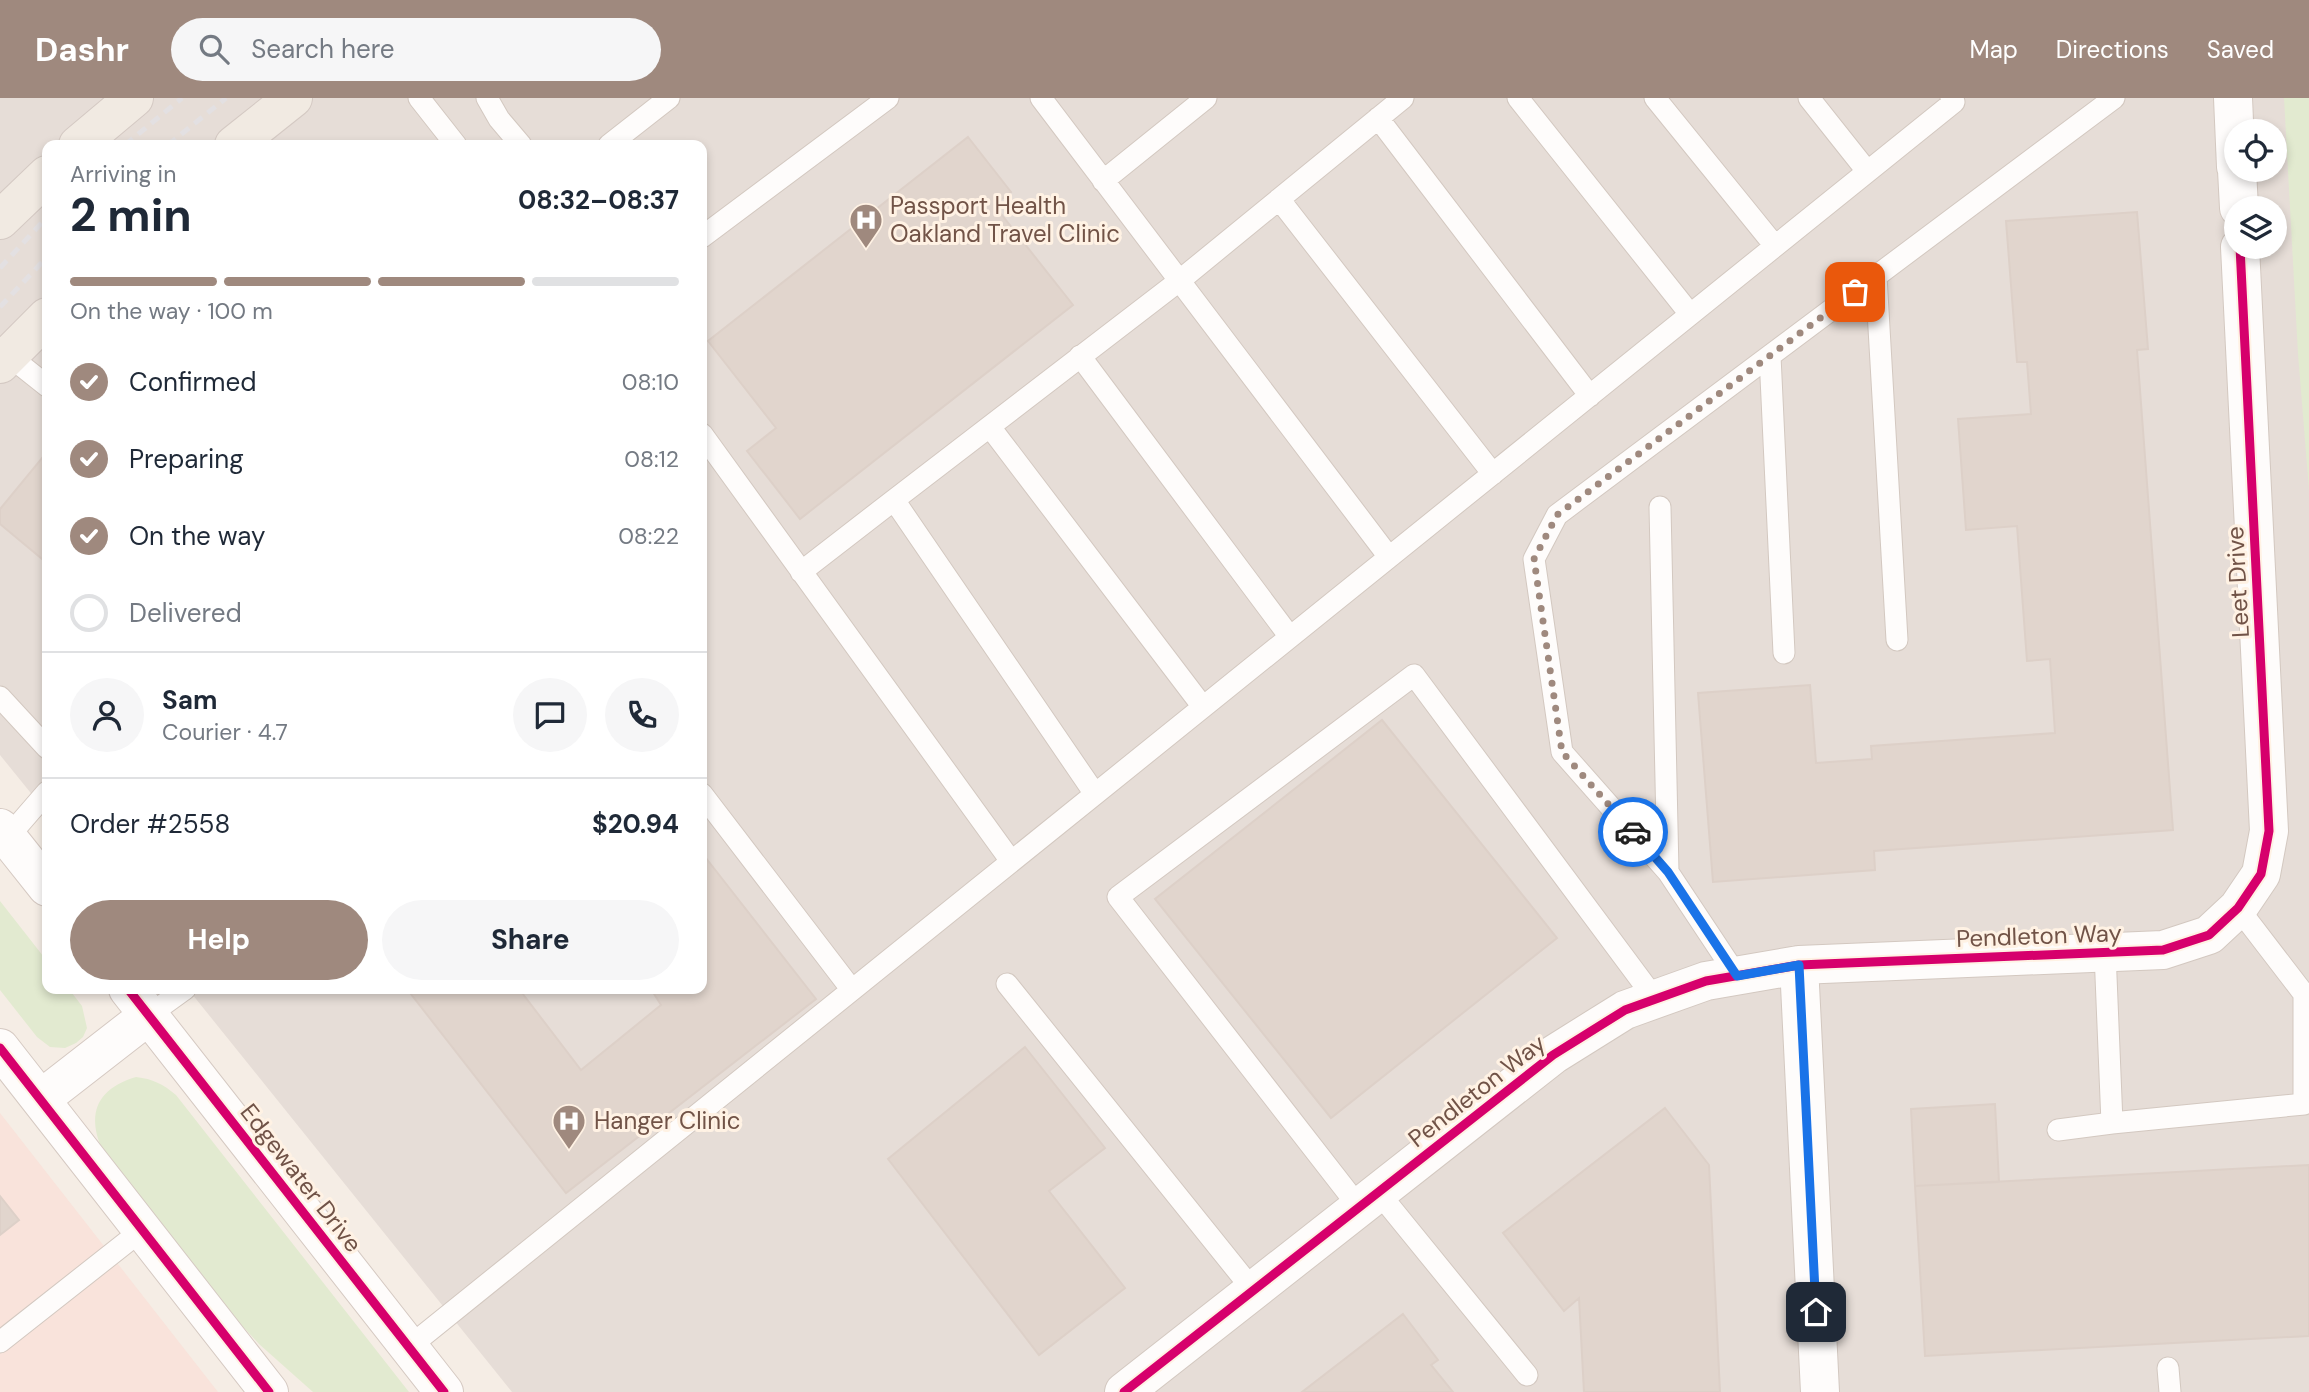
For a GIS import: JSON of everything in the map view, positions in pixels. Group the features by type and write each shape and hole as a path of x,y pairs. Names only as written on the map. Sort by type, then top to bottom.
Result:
{"main road":[{"path":"84,140 134,98"},
{"path":"240,140 293,98"},
{"path":"0,220 42,179"},
{"path":"4,359 42,322"}],"street":[{"path":"2233,98 2234,119"},
{"name":"Leet Drive","path":"2238,908 2261,874 2269,831 2241,259"},
{"path":"4,833 42,881"},
{"name":"Pendleton Way","path":"1124,1392 1553,1055 1625,1010 1706,981 1799,965 2163,950 2209,935 2238,908"},
{"path":"1799,965 1820,1392"},
{"path":"41,1099 139,1002"},
{"name":"Edgewater Drive","path":"139,1002 444,1392"},
{"path":"0,1048 269,1392"}],"lane":[{"path":"419,98 452,140"},
{"path":"488,98 499,118 517,140"},
{"path":"615,140 669,98"},
{"path":"707,233 888,98"},
{"path":"1041,98 1389,557"},
{"path":"1104,181 1206,98"},
{"path":"801,572 1179,281 1403,98"},
{"path":"1518,98 1690,314"},
{"path":"1656,98 1774,246"},
{"path":"1809,98 1867,171"},
{"path":"409,1347 1954,102 1951,98"},
{"path":"1737,976 1668,872 1562,752 1534,559 1557,515 2114,98"},
{"path":"1378,118 1590,396"},
{"path":"1279,199 1493,474"},
{"path":"1876,276 1897,640"},
{"path":"1080,356 1290,637"},
{"path":"1770,356 1784,653"},
{"path":"4,359 42,383"},
{"path":"990,427 1203,707"},
{"path":"707,441 1012,861"},
{"path":"894,500 1095,794"},
{"path":"1660,507 1668,872"},
{"path":"1527,1376 1368,1200 1118,897 1414,675 1655,999"},
{"path":"0,697 42,743"},
{"path":"4,833 42,797"},
{"path":"707,801 852,990"},
{"path":"2058,1130 2304,1104 2304,993 2238,908"},
{"path":"2105,952 2112,1123"},
{"path":"1007,984 1253,1290"},
{"path":"139,1002 168,994"},
{"path":"0,1342 142,1230"},
{"path":"2168,1368 2170,1392"}],"shaded area":[{"path":"0,98 2309,98 2309,1392 512,1392 192,994 707,994 707,140 42,140 42,807 0,755"},
{"path":"0,1113 218,1392 0,1392"}],"green space":[{"path":"2284,98 2309,98 2309,490 2298,354"},
{"path":"0,901 42,955 42,994 73,994 82,1006 87,1028 83,1037 65,1048 50,1047 37,1037 0,990"},
{"path":"136,1077 158,1083 176,1095 409,1392 313,1392 259,1344 233,1316 102,1149 95,1124 99,1104 112,1088"}],"building":[{"path":"968,137 1011,192 994,205 1073,305 800,519 747,451 776,428 708,341"},
{"path":"2137,212 2148,349 2137,350 2173,830 1874,851 1875,870 1713,882 1698,693 1810,685 1816,763 1872,759 1871,746 2055,733 2050,659 2027,661 2017,526 1966,530 1958,419 2031,414 2027,362 2017,362 2006,221"},
{"path":"42,458 42,559 0,524 0,509"},
{"path":"1382,720 1557,938 1331,1118 1155,899"},
{"path":"707,859 816,999 566,1193 411,994 523,994 581,1070 661,1005 654,994 707,994"},
{"path":"1025,1047 1105,1148 1049,1191 1125,1288 1039,1355 888,1159"},
{"path":"1995,1104 1999,1182 1915,1186 1911,1109"},
{"path":"1665,1108 1709,1165 1720,1392 1584,1392 1579,1298 1564,1311 1503,1233"},
{"path":"2309,1165 2309,1336 1925,1356 1915,1186"},
{"path":"0,1196 19,1220 0,1235"},
{"path":"1403,1314 1438,1360 1431,1365 1453,1392 1302,1392"}],"railway":[{"path":"131,140 182,98"},
{"path":"174,140 226,98"},
{"path":"0,268 42,222"},
{"path":"0,307 42,262"}],"cycle path":[{"path":"1124,1392 1553,1055 1625,1010 1706,981 1799,965 2163,950 2209,935 2238,908 2261,874 2269,831 2241,259"},
{"path":"132,994 444,1392"},
{"path":"0,1048 269,1392"}],"way so far":[{"path":"1633,832 1562,752 1534,559 1557,515 1855,292"}],"place":[{"name":"Passport Health Oakland Travel Clinic","path":"866,250"},
{"name":"Hanger Clinic","path":"569,1151"}],"route":[{"path":"1633,832 1668,872 1737,976 1799,965 1816,1312"}]}
